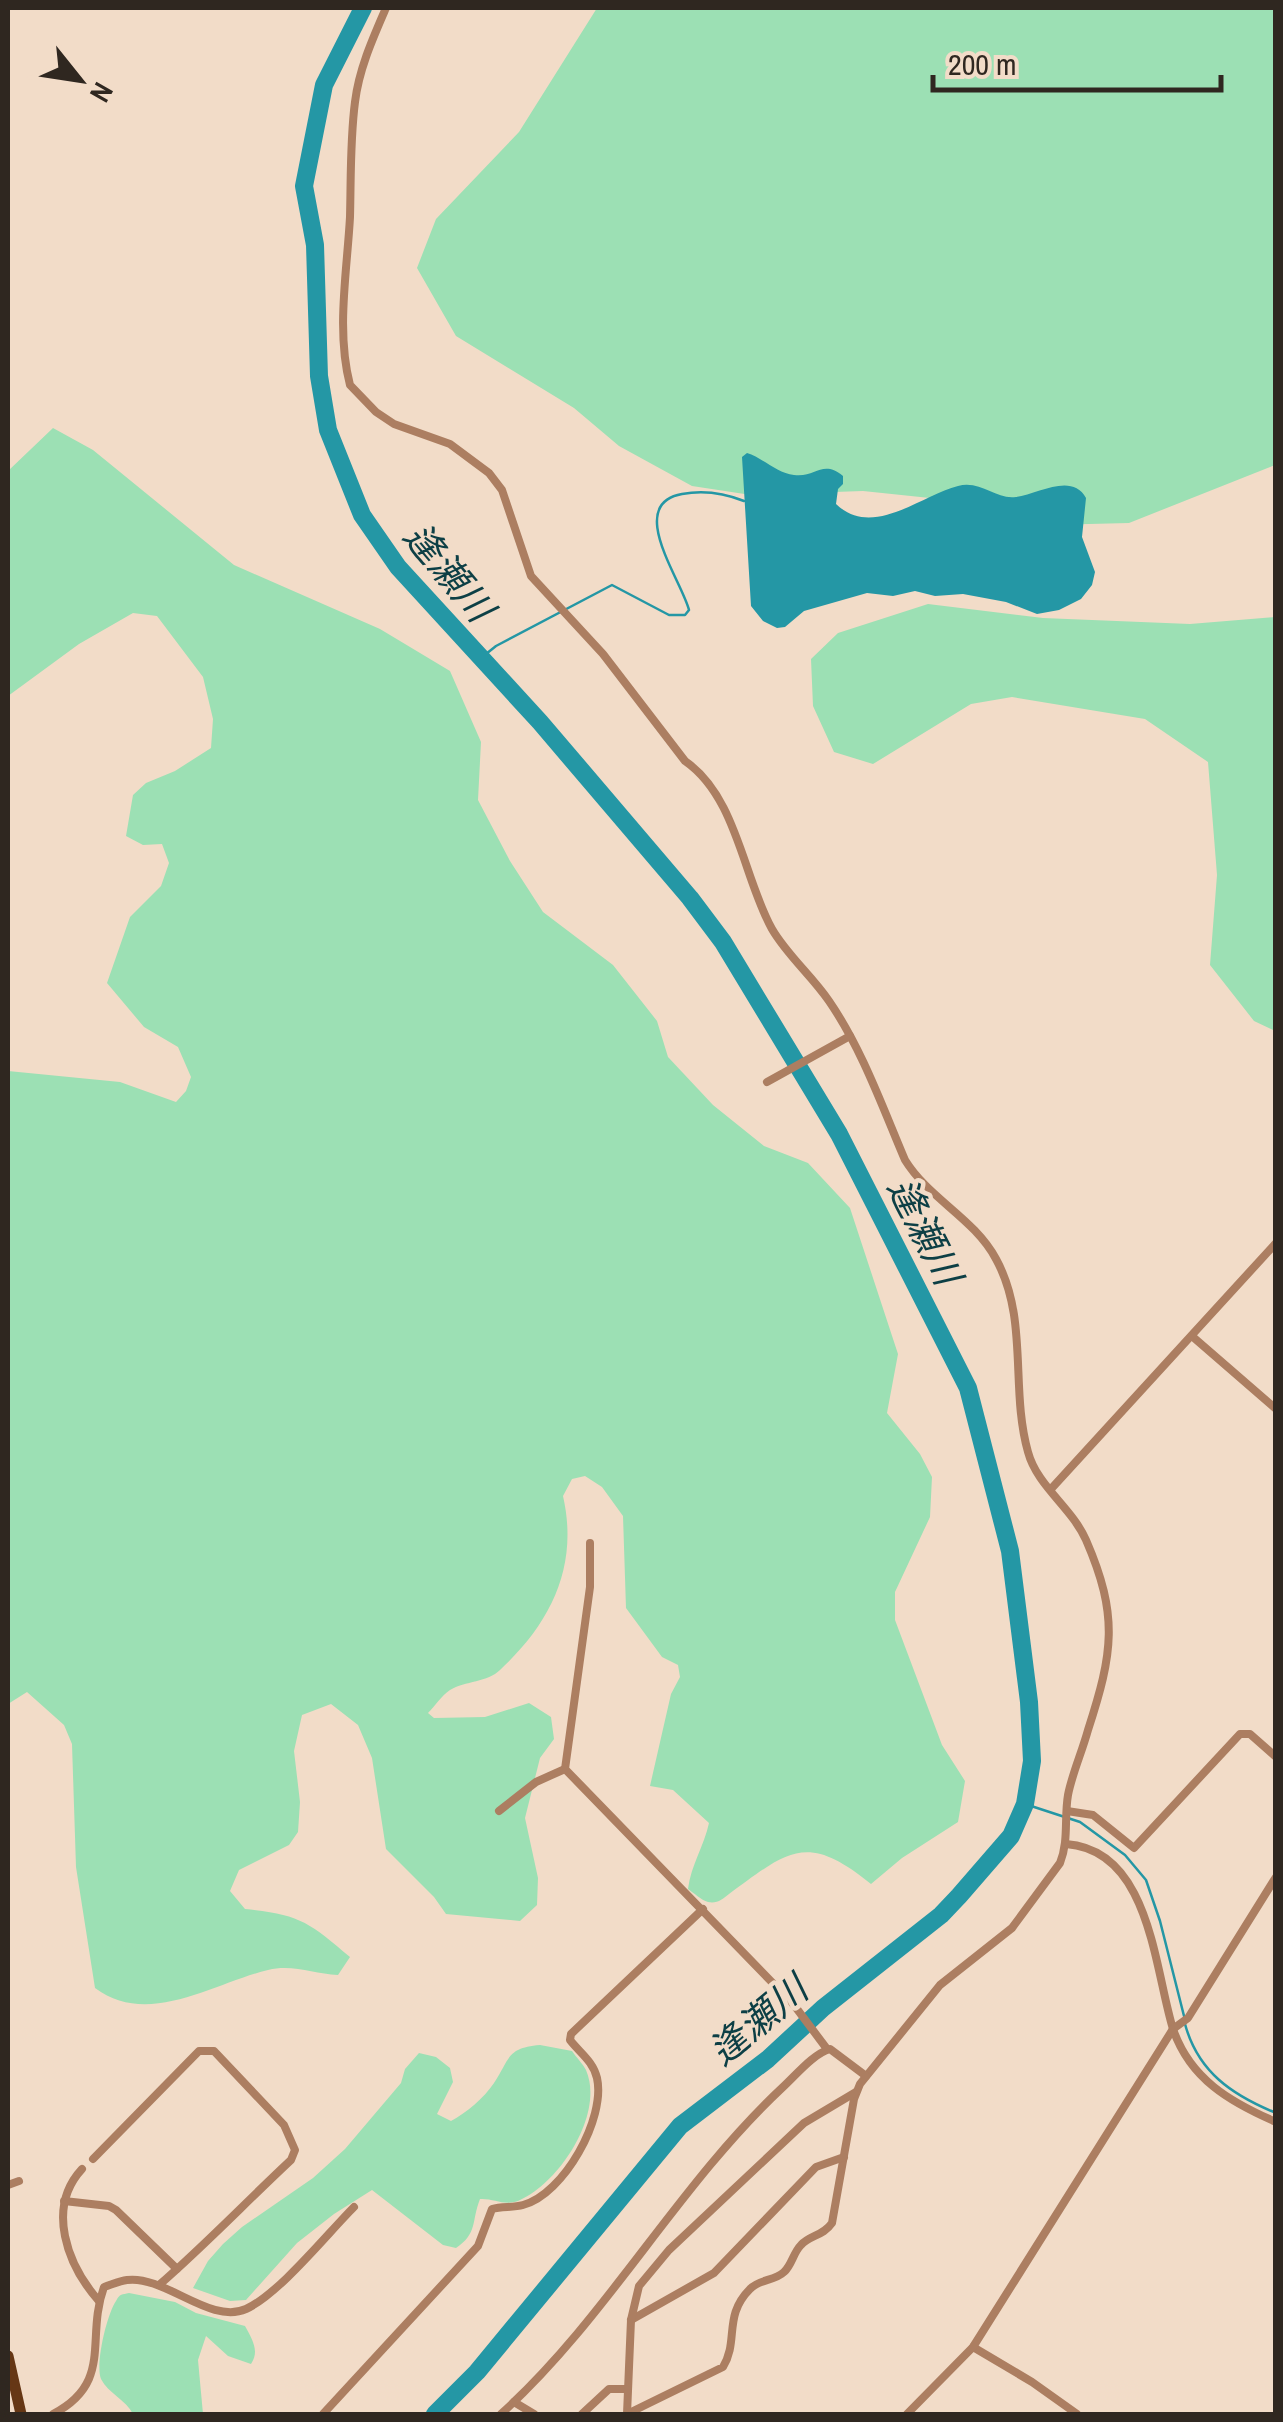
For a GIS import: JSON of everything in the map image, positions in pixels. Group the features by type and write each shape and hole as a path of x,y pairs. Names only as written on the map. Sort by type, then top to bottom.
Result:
{"main road":[{"path":"8,2356 22,2414"}],"street":[{"path":"386,8 363,64 355,102 343,279 350,385 394,424 450,444 490,472 502,490 531,576 603,654 685,761 702,772 724,812 772,928 827,999 850,1036 912,1171 976,1229 1003,1272 1014,1314 1028,1453 1076,1518 1110,1617 1109,1647 1068,1795 1066,1844 1060,1863 1012,1928 940,1984 866,2076 856,2092 830,2226 798,2248 786,2271 755,2284 746,2293 732,2317 731,2348 723,2368 627,2414 631,2320 639,2286 658,2262 804,2123 856,2092"},
{"path":"767,1082 850,1036"},
{"path":"1051,1489 1276,1243"},
{"path":"1193,1337 1276,1409"},
{"path":"565,1769 590,1587 590,1543"},
{"path":"1067,1813 1093,1815 1134,1848 1240,1734 1250,1734 1276,1757"},
{"path":"498,1812 536,1782 565,1769"},
{"path":"565,1769 703,1909 800,2013 825,2046 866,2076"},
{"path":"1066,1844 1099,1853 1120,1873 1139,1900 1186,2057 1217,2092 1276,2122"},
{"path":"907,2414 973,2346 1276,1878"},
{"path":"322,2414 471,2254 483,2236 492,2209 525,2205 558,2180 587,2137 598,2106 596,2076 570,2040 571,2034 703,1909"},
{"path":"501,2414 571,2342 757,2111 825,2046"},
{"path":"93,2159 199,2051 214,2051 284,2125 295,2150 291,2160 206,2240 193,2258 158,2286"},
{"path":"631,2320 714,2272 816,2167 844,2157"},
{"path":"82,2169 68,2184 60,2214 64,2234 89,2290 99,2301"},
{"path":"8,2185 19,2181"},
{"path":"64,2201 116,2210 176,2269"},
{"path":"53,2414 74,2404 88,2386 104,2287 129,2280 158,2286 218,2312 242,2312 264,2298 354,2206"},
{"path":"642,2251 658,2262"},
{"path":"973,2346 1076,2414"},
{"path":"582,2414 609,2389 626,2389"},
{"path":"514,2402 534,2414"}],"green space":[{"path":"597,8 1275,8 1275,465 1129,523 1049,525 949,500 863,491 751,495 692,486 619,446 574,408 456,336 417,268 436,219 519,132"},
{"path":"53,428 93,450 234,565 380,629 450,671 481,742 478,800 543,912 613,965 657,1021 668,1057 713,1105 764,1146 808,1163 850,1208 898,1354 887,1413 920,1454 932,1477 930,1517 895,1592 895,1620 942,1745 965,1781 958,1822 902,1858 871,1884 830,1857 799,1853 783,1858 717,1902 705,1901 688,1889 709,1823 673,1790 650,1786 671,1694 680,1677 678,1665 662,1657 626,1608 623,1516 602,1487 585,1476 572,1479 563,1496 567,1522 564,1569 557,1592 534,1633 495,1674 450,1690 428,1713 434,1718 485,1717 529,1703 551,1717 554,1739 540,1758 525,1818 538,1878 537,1905 520,1921 446,1914 386,1849 372,1758 358,1725 331,1704 302,1715 294,1751 300,1802 298,1832 289,1845 239,1870 230,1891 245,1909 291,1917 324,1935 350,1957 338,1975 277,1968 159,2003 115,1999 95,1988 76,1867 72,1744 64,1725 27,1692 8,1704 8,1071 120,1082 176,1102 186,1091 191,1077 178,1047 144,1027 107,983 130,917 161,886 169,863 162,844 143,845 126,836 133,795 146,783 175,771 211,748 213,719 203,677 157,616 133,613 79,644 8,696 8,471"},
{"path":"928,604 1043,618 1190,624 1275,617 1275,1031 1254,1021 1210,965 1217,875 1208,762 1145,719 1012,697 971,704 873,764 834,752 813,706 811,659 838,633"},
{"path":"540,2045 572,2051 586,2070 590,2088 584,2126 563,2164 533,2192 513,2202 480,2199 471,2232 456,2248 443,2245 372,2190 297,2243 246,2300 230,2301 193,2288 223,2244 313,2178 345,2149 401,2083 405,2069 419,2053 436,2057 450,2068 453,2082 437,2114 451,2121 485,2094 515,2052"},
{"path":"129,2293 175,2302 196,2313 245,2326 255,2350 251,2364 228,2356 206,2336 198,2360 203,2414 133,2414 101,2379 101,2351 109,2317 119,2297"}],"water":[{"path":"747,453 794,475 824,469 836,471 843,476 843,484 838,489 836,504 850,514 865,517 896,512 958,486 1016,497 1072,486 1086,498 1082,537 1095,572 1092,585 1081,599 1059,610 1037,614 1006,602 963,594 867,593 804,611 785,627 777,628 763,621 751,606 742,457"}],"waterway":[{"name":"逢瀬川","path":"363,8 324,85 304,186 315,245 319,376 328,430 362,515 398,567 540,722 690,898 723,942 839,1134 968,1388 1010,1551 1029,1702 1032,1761 1025,1804 1011,1836 959,1896 941,1915 823,2008 768,2059 680,2126 477,2372 435,2414"},
{"path":"481,658 496,646 612,585 669,615 685,615 689,610 662,545 658,512 666,501 682,494 713,493 744,501"},
{"path":"1025,1804 1080,1822 1125,1855 1146,1880 1184,2016"},
{"path":"1185,2024 1199,2056 1219,2080 1276,2113"}]}
